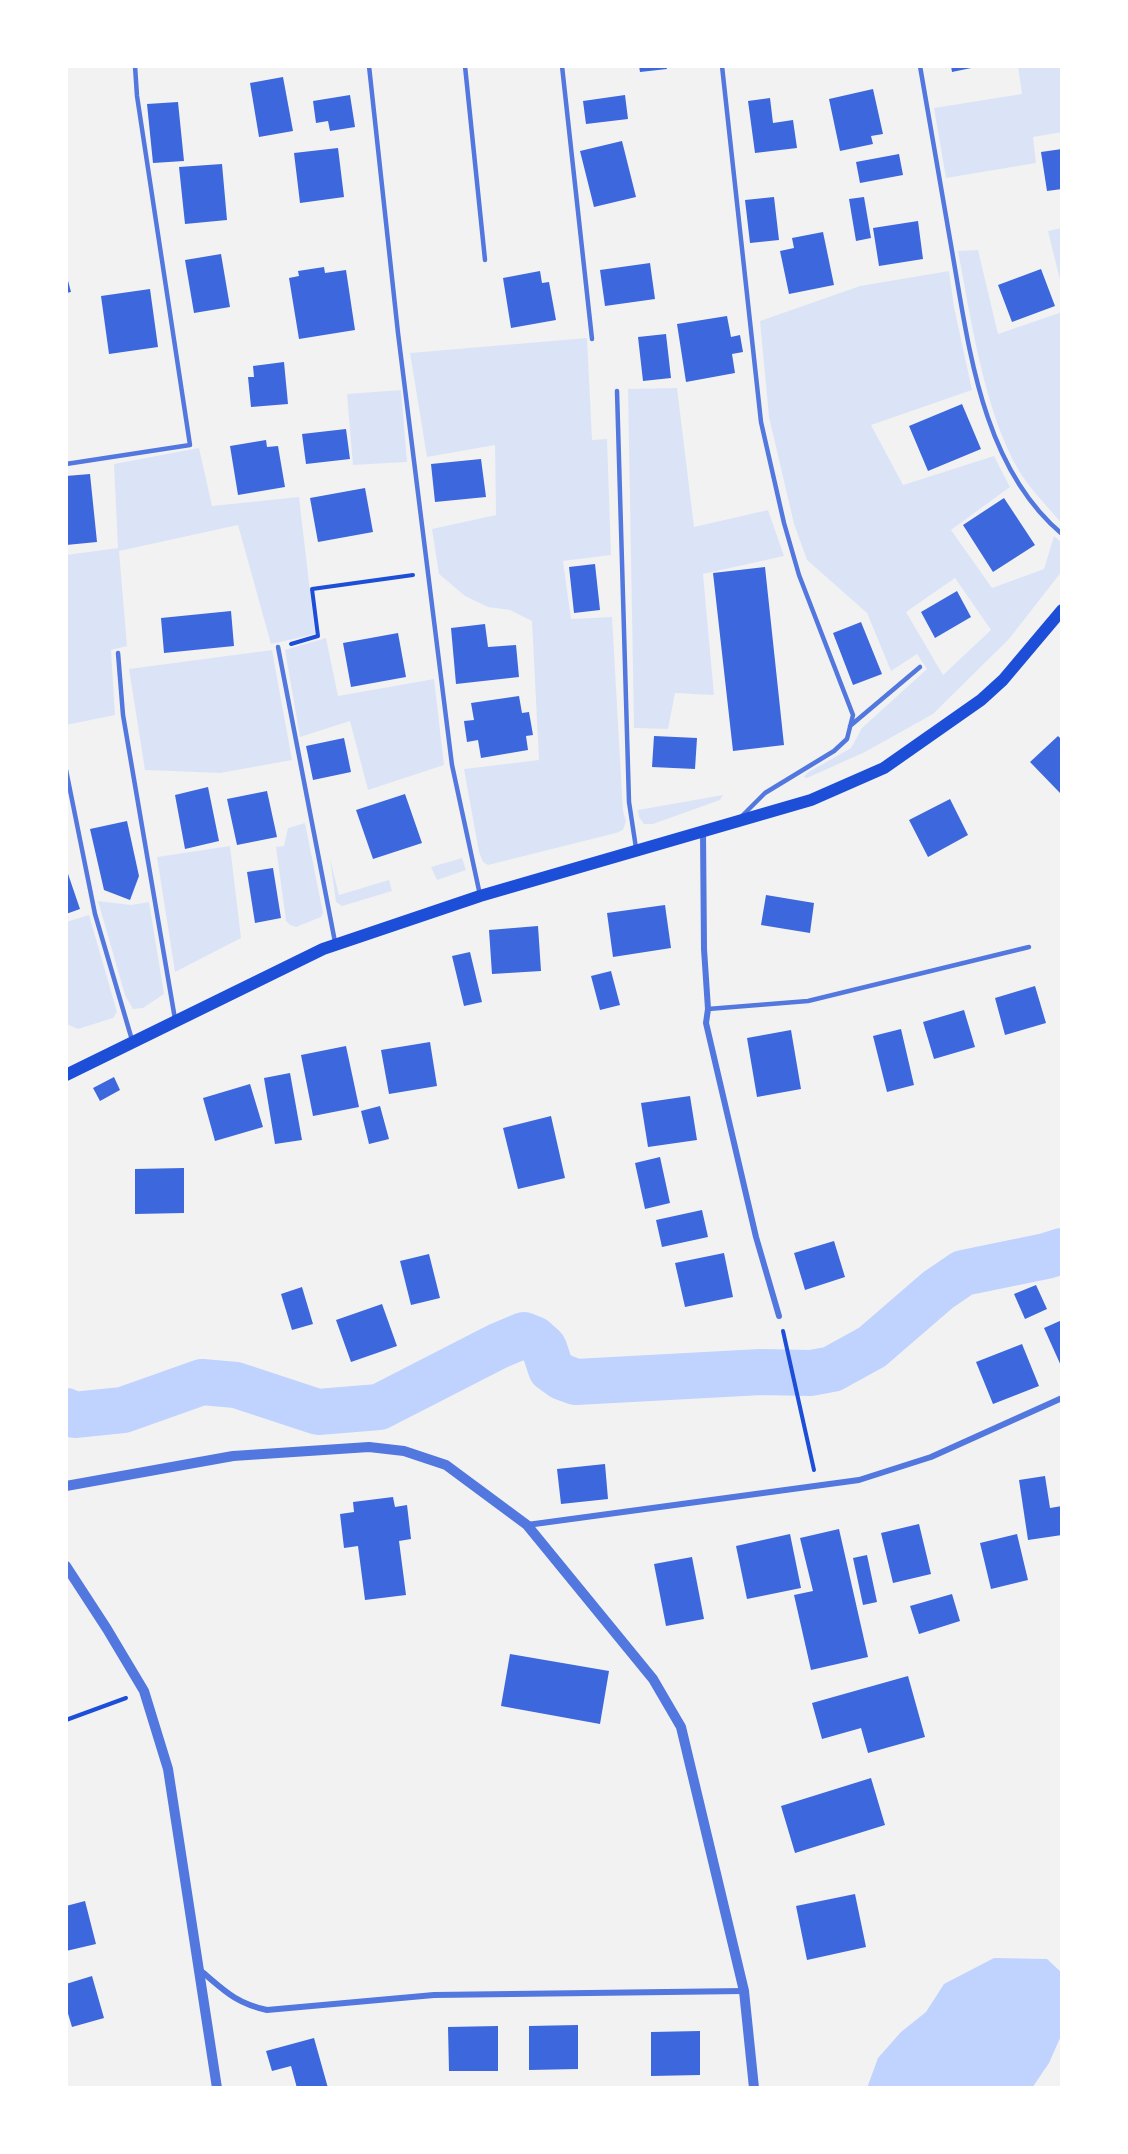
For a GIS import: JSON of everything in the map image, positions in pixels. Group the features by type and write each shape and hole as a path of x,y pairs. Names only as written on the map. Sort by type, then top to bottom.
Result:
{"main road":[{"path":"66,1075 323,949 480,896 812,800 884,768 981,700 1003,680 1062,610"}],"street":[{"path":"703,832 704,949 708,1009 706,1023 753,1226 779,1316"},
{"path":"527,1525 859,1480 931,1457 1062,1398"},
{"path":"66,1486 233,1456 369,1447 404,1451 446,1465 527,1525 653,1679 681,1727 744,1990 754,2088"},
{"path":"66,1566 144,1692 168,1769 217,2088"},
{"path":"199,1969 230,1996 246,2005 267,2010 434,1995 744,1990"}],"lane":[{"path":"66,464 190,445 137,96 135,66"},
{"path":"369,66 397,321 452,765 480,896"},
{"path":"465,66 485,260"},
{"path":"562,66 592,339"},
{"path":"722,66 761,422 784,523 799,575 853,715 847,739 834,751 765,793 736,822"},
{"path":"920,66 960,305 978,384 1000,451 1014,480 1052,526 1062,534"},
{"path":"617,391 629,802 637,851"},
{"path":"279,648 335,945"},
{"path":"118,653 125,726 176,1022"},
{"path":"850,726 920,667"},
{"path":"66,770 95,914 133,1042"},
{"path":"708,1009 808,1001 1029,947"}],"path":[{"path":"279,648 318,636 312,589 428,573"},
{"path":"779,1316 817,1486"},
{"path":"66,1720 144,1692"}],"shaded area":[{"path":"1018,66 1062,66 1062,132 1033,137 1036,163 946,178 934,108 1022,94"},
{"path":"1062,228 1062,288 1048,231"},
{"path":"978,250 998,334 1062,312 1062,524 1019,471 1007,447 988,393 980,364 958,251"},
{"path":"949,271 954,307 972,390 871,425 903,485 994,456 1010,487 951,530 992,588 1044,569 1054,536 1062,543 1062,571 1009,639 933,714 865,752 807,778 804,777 807,773 851,748 862,728 927,669 917,654 891,671 867,613 807,560 794,524 769,417 760,321 860,286","holes":["955,578 991,630 943,675 906,612"]},
{"path":"587,338 592,440 607,439 611,555 563,561 571,619 612,617 623,811 626,821 623,830 616,833 488,865 483,862 479,852 464,769 539,760 532,621 510,610 488,607 465,596 439,574 432,529 496,515 495,445 427,457 410,353"},
{"path":"677,388 694,527 768,510 784,556 703,574 714,695 675,693 668,729 634,728 628,389"},
{"path":"401,390 407,462 353,465 347,394"},
{"path":"199,448 212,506 299,497 315,634 271,644 238,525 119,551 127,646 111,650 115,715 66,725 66,555 118,548 114,464"},
{"path":"326,638 338,696 434,679 444,765 368,790 350,721 300,737 285,650"},
{"path":"272,650 292,760 220,773 145,770 129,669"},
{"path":"723,795 720,800 653,824 644,824 639,817 638,810"},
{"path":"305,823 323,913 321,917 296,927 286,921 276,847 284,846 288,828"},
{"path":"230,846 241,938 175,972 157,857"},
{"path":"462,858 466,870 437,880 431,867"},
{"path":"330,859 339,895 389,880 392,891 342,906 336,902"},
{"path":"98,901 131,905 149,902 164,994 143,1008 133,1009 125,995"},
{"path":"89,915 117,1012 113,1018 78,1029 66,1026 66,922"}],"water":[{"path":"994,1958 1047,1959 1062,1973 1060,2038 1049,2063 1032,2088 867,2088 878,2058 901,2032 926,2012 944,1984"}],"building":[{"path":"639,66 666,66 667,69 640,72"},
{"path":"951,66 976,66 976,67 952,72"},
{"path":"283,77 293,131 259,137 250,83"},
{"path":"873,89 883,134 871,136 873,144 840,151 829,99"},
{"path":"350,95 355,127 330,131 328,121 316,123 313,101"},
{"path":"625,95 628,119 586,124 583,101"},
{"path":"770,98 773,123 793,120 797,148 755,153 748,101"},
{"path":"178,102 184,161 153,163 147,104"},
{"path":"622,141 636,197 594,207 580,151"},
{"path":"338,148 344,197 300,203 294,153"},
{"path":"1062,149 1062,189 1047,191 1041,152"},
{"path":"899,154 903,175 860,183 856,162"},
{"path":"222,164 227,220 185,224 179,167"},
{"path":"774,197 779,240 750,243 745,200"},
{"path":"864,197 871,238 856,241 849,199"},
{"path":"918,221 923,259 879,266 873,228"},
{"path":"823,232 834,285 789,294 780,251 794,248 792,238"},
{"path":"221,254 230,307 194,313 185,260"},
{"path":"650,263 655,299 605,306 600,270"},
{"path":"324,267 325,273 346,270 355,330 299,339 289,278 299,276 298,271"},
{"path":"1041,269 1055,306 1012,322 998,285"},
{"path":"540,271 542,283 549,282 556,320 511,328 503,278"},
{"path":"66,273 71,292 66,293"},
{"path":"150,289 158,347 109,354 101,296"},
{"path":"727,316 731,337 740,335 743,352 732,354 735,373 686,382 677,324"},
{"path":"666,334 671,378 643,381 638,337"},
{"path":"284,362 288,404 251,407 248,377 254,377 253,366"},
{"path":"962,404 981,449 928,471 909,426"},
{"path":"346,429 350,459 306,464 302,434"},
{"path":"266,440 267,447 278,446 285,487 238,495 230,446"},
{"path":"481,459 486,497 435,502 431,464"},
{"path":"90,474 97,542 66,545 66,476"},
{"path":"365,488 373,532 318,542 310,498"},
{"path":"1004,498 1035,545 993,572 963,525"},
{"path":"595,564 600,610 574,613 569,567"},
{"path":"765,567 784,745 733,751 713,573"},
{"path":"957,591 971,617 935,638 921,612"},
{"path":"231,611 234,646 164,653 161,618"},
{"path":"861,622 882,674 853,685 833,633"},
{"path":"485,624 488,647 516,645 519,677 456,684 451,628"},
{"path":"398,633 406,677 351,687 343,643"},
{"path":"519,696 522,713 529,712 533,735 526,736 528,750 481,758 478,740 467,742 464,721 474,720 471,703"},
{"path":"654,736 697,738 695,769 652,767"},
{"path":"1058,736 1062,740 1061,794 1030,762"},
{"path":"344,738 351,772 313,780 306,746"},
{"path":"208,787 219,841 185,849 175,795"},
{"path":"267,791 277,837 237,845 227,799"},
{"path":"405,794 422,843 373,859 356,810"},
{"path":"950,799 968,835 928,857 909,820"},
{"path":"127,821 139,876 130,900 104,890 90,829"},
{"path":"66,868 80,909 66,914"},
{"path":"273,868 281,918 255,923 247,872"},
{"path":"766,895 814,903 810,933 761,925"},
{"path":"665,905 671,948 613,957 607,913"},
{"path":"538,926 541,971 492,974 489,930"},
{"path":"470,952 482,1002 464,1006 452,956"},
{"path":"611,971 620,1005 600,1010 591,976"},
{"path":"1035,986 1046,1023 1005,1035 995,998"},
{"path":"964,1010 975,1047 934,1059 923,1022"},
{"path":"901,1029 914,1085 887,1092 873,1036"},
{"path":"791,1030 801,1089 757,1097 747,1038"},
{"path":"430,1042 437,1086 389,1094 381,1050"},
{"path":"346,1046 359,1107 313,1116 301,1055"},
{"path":"290,1073 302,1140 275,1144 264,1078"},
{"path":"114,1077 120,1090 100,1101 93,1088"},
{"path":"250,1084 263,1127 215,1141 203,1098"},
{"path":"690,1096 697,1140 648,1147 641,1103"},
{"path":"380,1106 389,1139 369,1144 361,1111"},
{"path":"551,1116 565,1178 518,1189 503,1128"},
{"path":"660,1157 670,1203 645,1209 635,1163"},
{"path":"184,1168 184,1213 135,1214 135,1169"},
{"path":"702,1210 708,1237 662,1247 656,1220"},
{"path":"834,1241 845,1277 805,1290 794,1253"},
{"path":"724,1253 733,1297 685,1307 675,1263"},
{"path":"429,1254 440,1298 411,1305 400,1261"},
{"path":"1036,1285 1047,1309 1025,1319 1014,1294"},
{"path":"302,1287 313,1324 292,1330 281,1294"},
{"path":"382,1304 397,1346 351,1362 336,1320"},
{"path":"1062,1320 1062,1368 1044,1328"},
{"path":"1022,1344 1039,1386 993,1404 976,1362"},
{"path":"605,1464 608,1499 561,1504 557,1469"},
{"path":"1045,1476 1050,1508 1062,1506 1062,1535 1028,1540 1019,1480"},
{"path":"393,1497 395,1507 407,1505 411,1539 399,1541 406,1595 365,1600 358,1546 344,1548 340,1514 354,1512 353,1502"},
{"path":"919,1524 931,1574 893,1583 881,1533"},
{"path":"839,1529 868,1657 811,1670 794,1595 813,1591 800,1538"},
{"path":"790,1534 801,1588 747,1599 736,1546"},
{"path":"1017,1534 1028,1580 991,1589 980,1543"},
{"path":"867,1555 877,1602 863,1605 853,1558"},
{"path":"692,1557 704,1619 666,1626 654,1564"},
{"path":"952,1594 960,1621 919,1634 910,1606"},
{"path":"510,1654 609,1671 600,1724 501,1706"},
{"path":"908,1676 925,1737 868,1753 861,1728 822,1739 812,1703"},
{"path":"871,1778 885,1825 795,1853 781,1806"},
{"path":"855,1894 866,1947 807,1960 796,1906"},
{"path":"85,1901 96,1944 66,1951 66,1906"},
{"path":"92,1976 104,2018 72,2027 66,2007 66,1984"},
{"path":"578,2025 578,2069 529,2070 529,2026"},
{"path":"498,2026 498,2071 449,2071 448,2027"},
{"path":"700,2031 700,2075 651,2076 651,2032"},
{"path":"314,2038 328,2088 297,2088 291,2066 272,2071 266,2051"}],"waterway":[{"path":"66,1411 74,1415 123,1410 202,1382 236,1385 318,1412 379,1407 524,1335 534,1339 544,1348 551,1369 562,1377 576,1382 761,1372 811,1373 832,1369 872,1347 938,1290 963,1273 1062,1251"}]}
